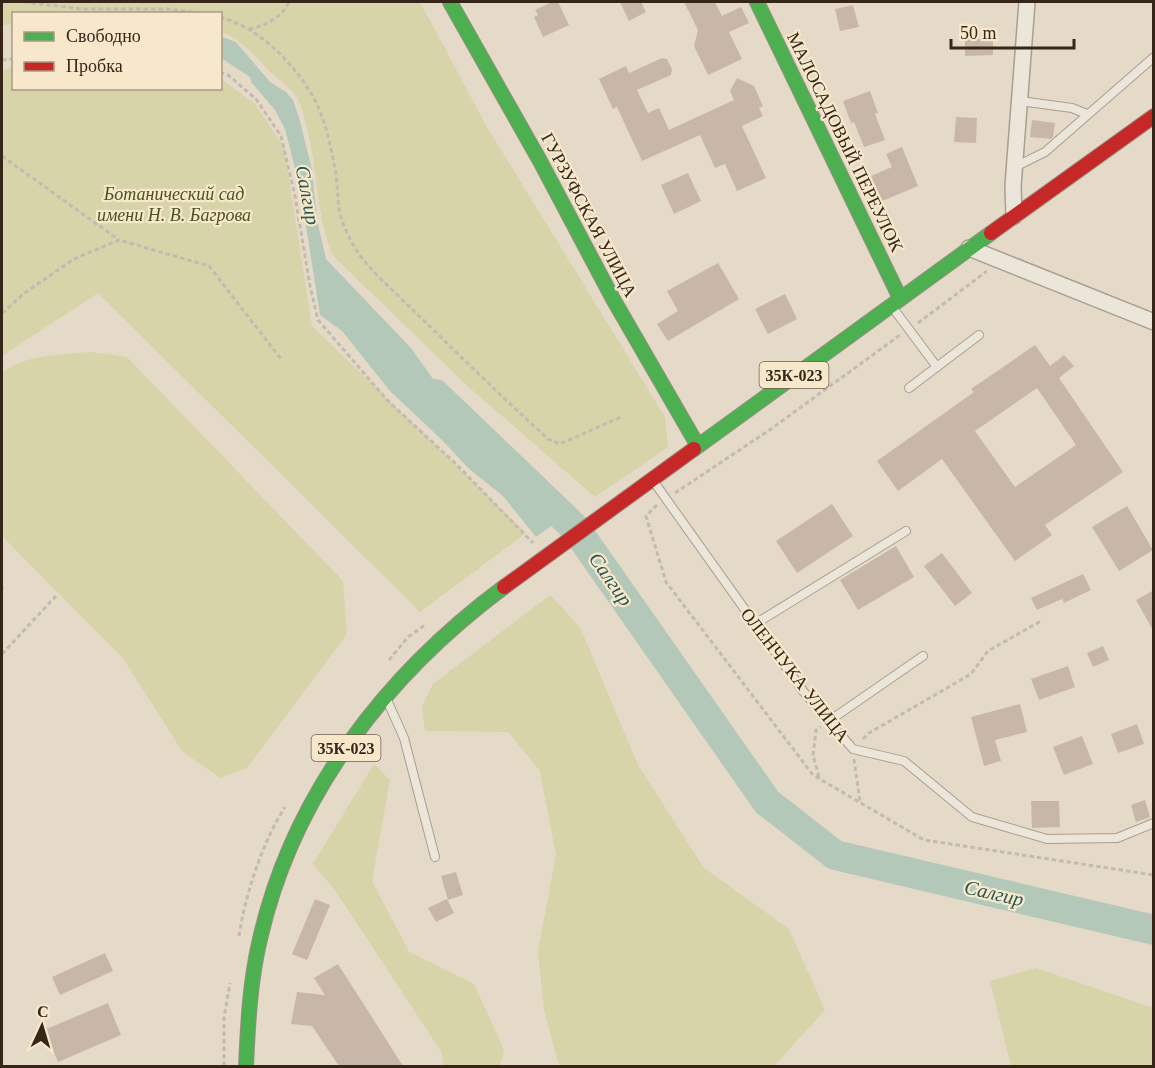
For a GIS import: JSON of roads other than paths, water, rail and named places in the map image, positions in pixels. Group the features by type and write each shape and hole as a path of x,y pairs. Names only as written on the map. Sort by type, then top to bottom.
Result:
{"main road":[{"name":"ГУРЗУФСКАЯ УЛИЦА","path":"450,2 540,161 613,299 698,446"},
{"name":"МАЛОСАДОВЫЙ ПЕРЕУЛОК","path":"757,2 895,302"},
{"name":"35К-023","path":"246,1066 250,998 264,922 295,836 322,784 386,695 436,643 538,562 1154,116"}],"street":[{"path":"1014,216 1015,167 1027,2"},
{"path":"969,248 1154,322"}],"lane":[{"path":"1015,167 1045,152 1154,57"},
{"path":"1020,100 1072,108 1087,114"},
{"path":"895,302 909,329 937,367"},
{"path":"909,388 979,335"},
{"name":"ОЛЕНЧУКА УЛИЦА","path":"652,479 803,691 853,749 904,761 972,817 1047,839 1117,838 1154,823"},
{"path":"755,624 906,531"},
{"path":"829,721 923,656"},
{"path":"386,695 404,738 435,857"}],"water":[{"path":"222,37 236,42 270,82 286,92 293,100 312,170 317,220 326,259 411,348 495,466 545,502 576,508 536,537 503,496 468,468 390,391 342,331 320,315 300,188 285,129 275,110 251,82 250,77 222,59"}],"waterway":[{"name":"Салгир","path":"435,394 575,528 767,802 835,855 1154,930"}],"park label":[{"name":"Ботанический сад имени Н. В. Багрова","path":"174,204"}]}
